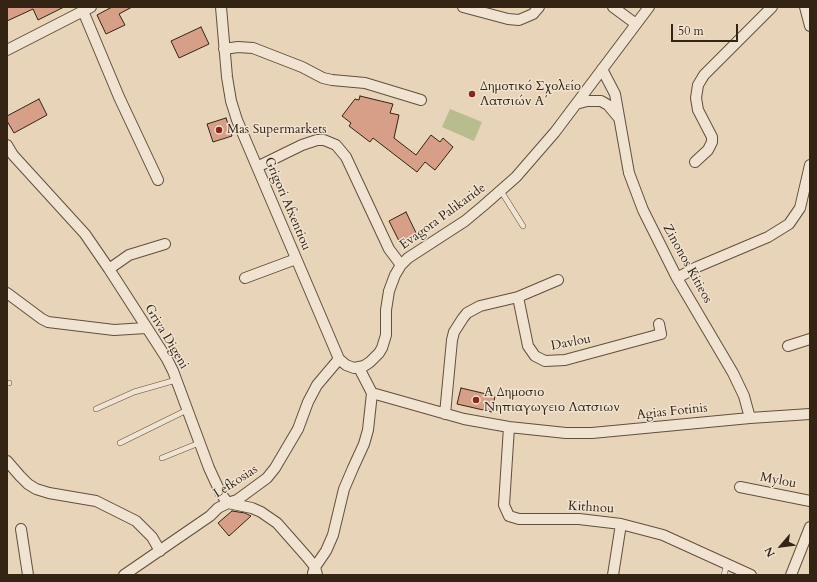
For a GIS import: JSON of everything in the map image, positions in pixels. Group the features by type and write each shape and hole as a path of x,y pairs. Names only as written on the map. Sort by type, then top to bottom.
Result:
{"street":[{"name":"Grigori Afxentiou","path":"221,7 224,49 231,101 237,120 339,359"},
{"path":"463,7 508,19 519,20 533,14 539,7"},
{"path":"613,7 636,24"},
{"name":"Evagora Palikaride","path":"359,368 374,359 382,348 386,335 386,310 389,291 401,265 408,258 465,221 501,191 531,161 555,132 649,7"},
{"path":"695,162 707,151 712,142 712,137 698,110 696,98 698,85 704,75 772,7"},
{"path":"805,7 810,26"},
{"path":"7,50 88,9 119,98 158,180"},
{"path":"224,49 238,47 253,48 302,67 323,78 365,83 421,100"},
{"name":"Zinonos Kitieos","path":"602,69 615,94 626,159 635,190 643,210 677,278 733,374 744,396 750,418"},
{"path":"576,104 587,101 601,101 608,105 618,117"},
{"path":"257,167 302,145 317,140 324,140 336,145 346,157 389,250 401,265"},
{"name":"Griva Digeni","path":"7,145 10,156 85,234 170,365 221,494 228,503"},
{"path":"677,278 697,267 768,237 789,224 800,208 810,165"},
{"path":"109,269 129,255 165,244"},
{"path":"245,278 296,259"},
{"path":"445,414 452,340 458,324 468,312 480,306 518,297 558,280"},
{"path":"7,293 42,320 48,322 114,330 146,328"},
{"name":"Davlou","path":"518,297 528,346 535,356 545,361 565,360 661,334 659,324"},
{"path":"788,346 810,339"},
{"path":"228,503 252,508 270,518 286,532 314,572 333,535 344,489 352,468 364,444 371,416 372,393 359,368 350,367 339,359"},
{"name":"Lefkosias","path":"124,575 210,516 218,508 237,500 253,489 272,473 298,429 316,385 339,359"},
{"name":"Agias Fotinis","path":"372,393 464,419 509,427 566,433 592,433 750,418 810,414"},
{"name":"Kithnou","path":"509,427 504,505 509,516 519,519 579,519 621,524 663,535 751,575"},
{"path":"7,460 24,480 36,489 96,502 136,522 152,537 160,551"},
{"name":"Mylou","path":"740,487 810,501"},
{"path":"613,575 621,524"},
{"path":"792,575 810,527"},
{"path":"21,529 28,575"}],"lane":[{"path":"501,191 523,226"},
{"path":"96,409 134,392 176,380"},
{"path":"120,443 187,410"},
{"path":"162,458 200,443"},
{"path":"724,575 727,564"}],"green space":[{"path":"450,109 482,122 474,141 442,127"}],"building":[{"path":"7,7 64,7 38,20 33,9 7,21"},
{"path":"112,7 132,7 119,14 125,25 106,34 97,15"},
{"path":"201,27 209,44 179,58 171,41"},
{"path":"360,96 393,104 390,113 399,115 394,138 416,155 431,135 440,142 443,138 453,147 435,170 425,162 417,172 373,138 370,142 349,126 351,123 342,116 355,99 359,100"},
{"path":"39,99 47,115 14,133 7,121 7,116"},
{"name":"Mas Supermarkets","path":"226,118 232,136 213,142 207,124"},
{"path":"406,212 418,237 401,245 389,221"},
{"name":"Α Δημοσιο Νηπιαγωγειο Λατσιων","path":"461,388 495,396 492,412 457,404"},
{"path":"232,511 245,513 251,516 229,536 218,523"}],"place":[{"name":"Δημοτικό Σχολείο Λατσιών Α΄","path":"472,94"},
{"name":"Mas Supermarkets","path":"219,130"},
{"name":"Α Δημοσιο Νηπιαγωγειο Λατσιων","path":"476,400"}]}
